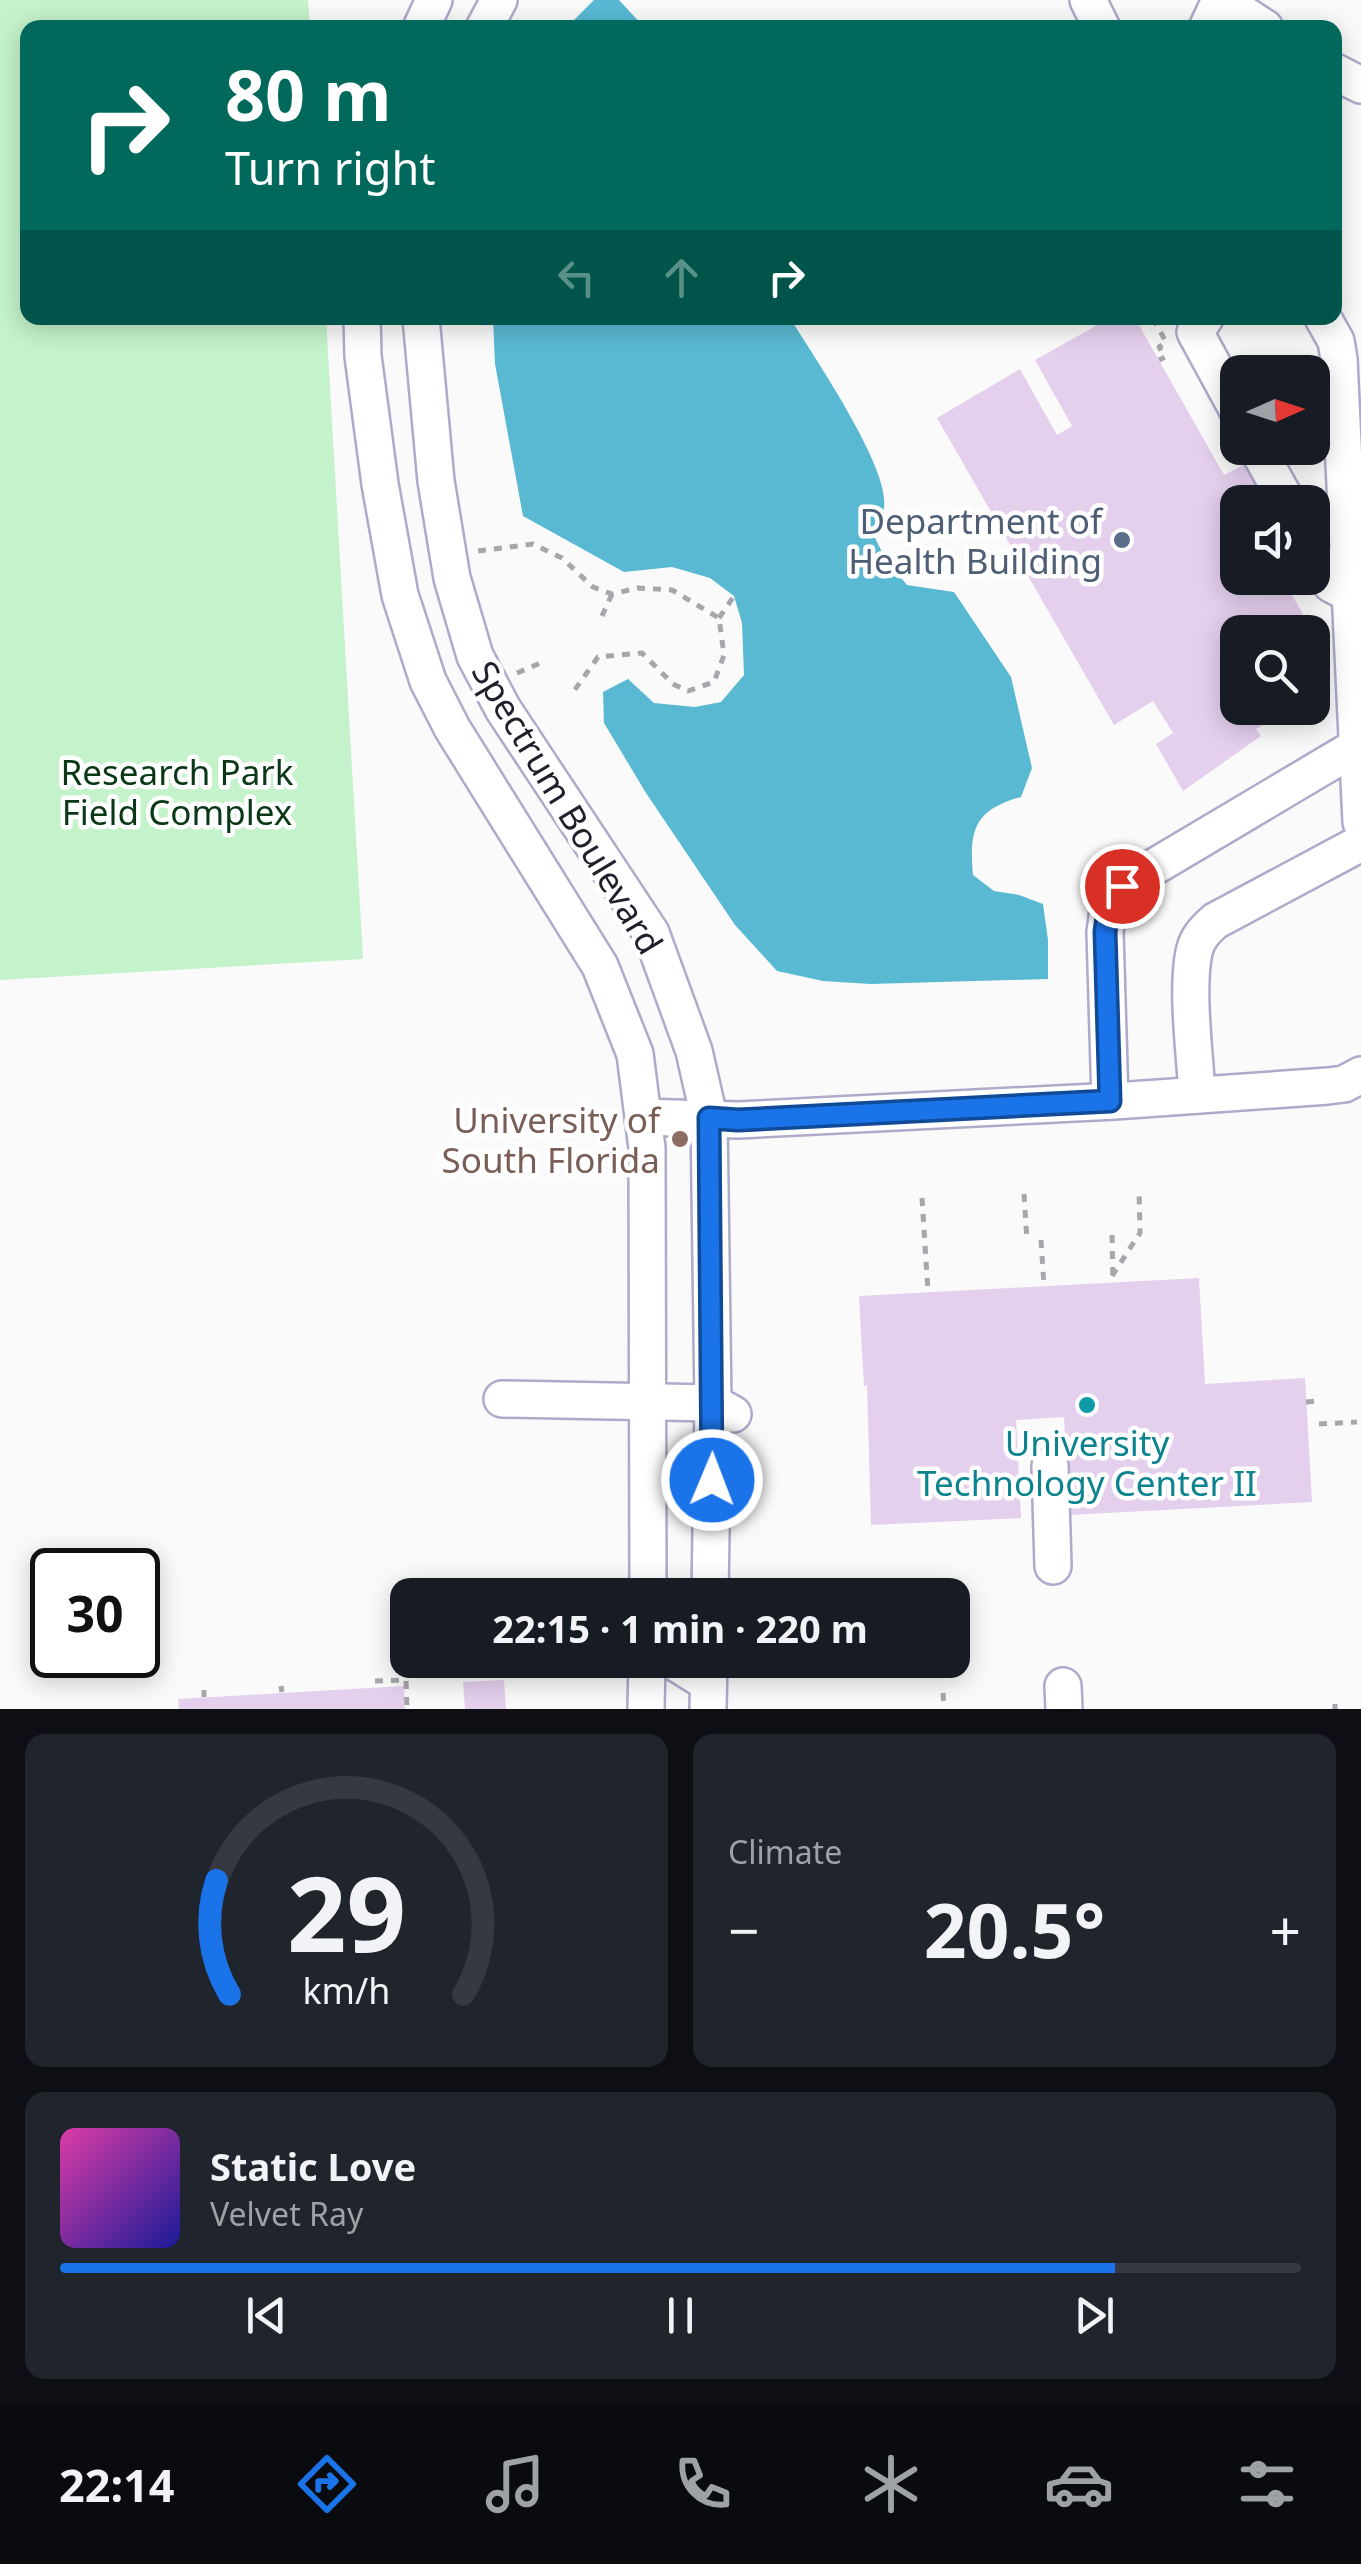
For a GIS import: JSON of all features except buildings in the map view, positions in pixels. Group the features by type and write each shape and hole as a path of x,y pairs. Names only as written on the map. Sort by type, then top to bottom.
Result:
{"street":[{"path":"1221,0 1252,20"},
{"name":"Spectrum Boulevard","path":"362,325 380,484 400,596 428,681 452,728 600,966 635,1054 647,1148 648,1578"},
{"path":"1200,325 1195,332 1220,379"},
{"path":"1327,325 1340,359 1340,602 1361,822"},
{"path":"363,356 421,332"},
{"name":"Spectrum Boulevard","path":"421,332 436,481 452,578 475,656 503,709 650,932 685,1020 709,1118 724,1409 711,1578"},
{"path":"1330,582 1340,602"},
{"path":"1110,1101 1105,932 1113,898 1122,886 1356,747"},
{"path":"1198,1095 1192,976 1194,950 1201,933 1216,920 1361,843"},
{"path":"643,1117 738,1120 835,1100 1037,1090 1110,1101 1328,1086 1344,1084 1361,1075"},
{"path":"502,1399 724,1409"},
{"path":"1050,1466 1053,1566"},
{"path":"646,1709 647,1678"}],"path":[{"path":"1157,325 1166,342"},
{"path":"1159,347 1165,356 1159,360"},
{"path":"449,556 533,544 562,558 593,587 612,594 638,588 672,590 719,618"},
{"path":"602,616 612,594"},
{"path":"574,691 598,657 642,653 673,684 688,692 714,682 724,655 719,618 734,596"},
{"path":"1320,615 1340,602"},
{"path":"510,676 545,661"},
{"path":"1112,1235 1112,1279 1140,1233 1138,1189"},
{"path":"1024,1194 1028,1241"},
{"path":"922,1198 928,1292"},
{"path":"1041,1240 1044,1286"},
{"path":"1306,1402 1318,1401"},
{"path":"1319,1424 1356,1422"},
{"path":"375,1681 406,1680 407,1709"},
{"path":"943,1693 944,1709"}],"green space":[{"name":"Research Park Field Complex","path":"0,0 308,0 309,20 20,20 20,325 326,325 363,959 0,980"}],"water":[{"path":"594,0 619,0 638,20 574,20"},
{"path":"493,325 794,325 848,411 875,466 884,507 874,536 885,558 907,585 954,592 1011,677 1032,768 1021,797 993,808 978,824 972,846 973,875 994,891 1043,904 1048,979 871,984 823,981 777,971 735,925 604,723 603,692 628,679 654,703 695,707 721,702 744,675 742,623 734,596 710,578 672,567 624,572 523,516 495,364"}],"place":[{"name":"Department of Health Building","path":"1122,540"},
{"name":"University of South Florida","path":"680,1139"},
{"name":"University Technology Center II","path":"1087,1405"}],"route":[{"path":"712,1480 709,1118 738,1120 1110,1101 1105,932 1108,910 1122,886"}]}
